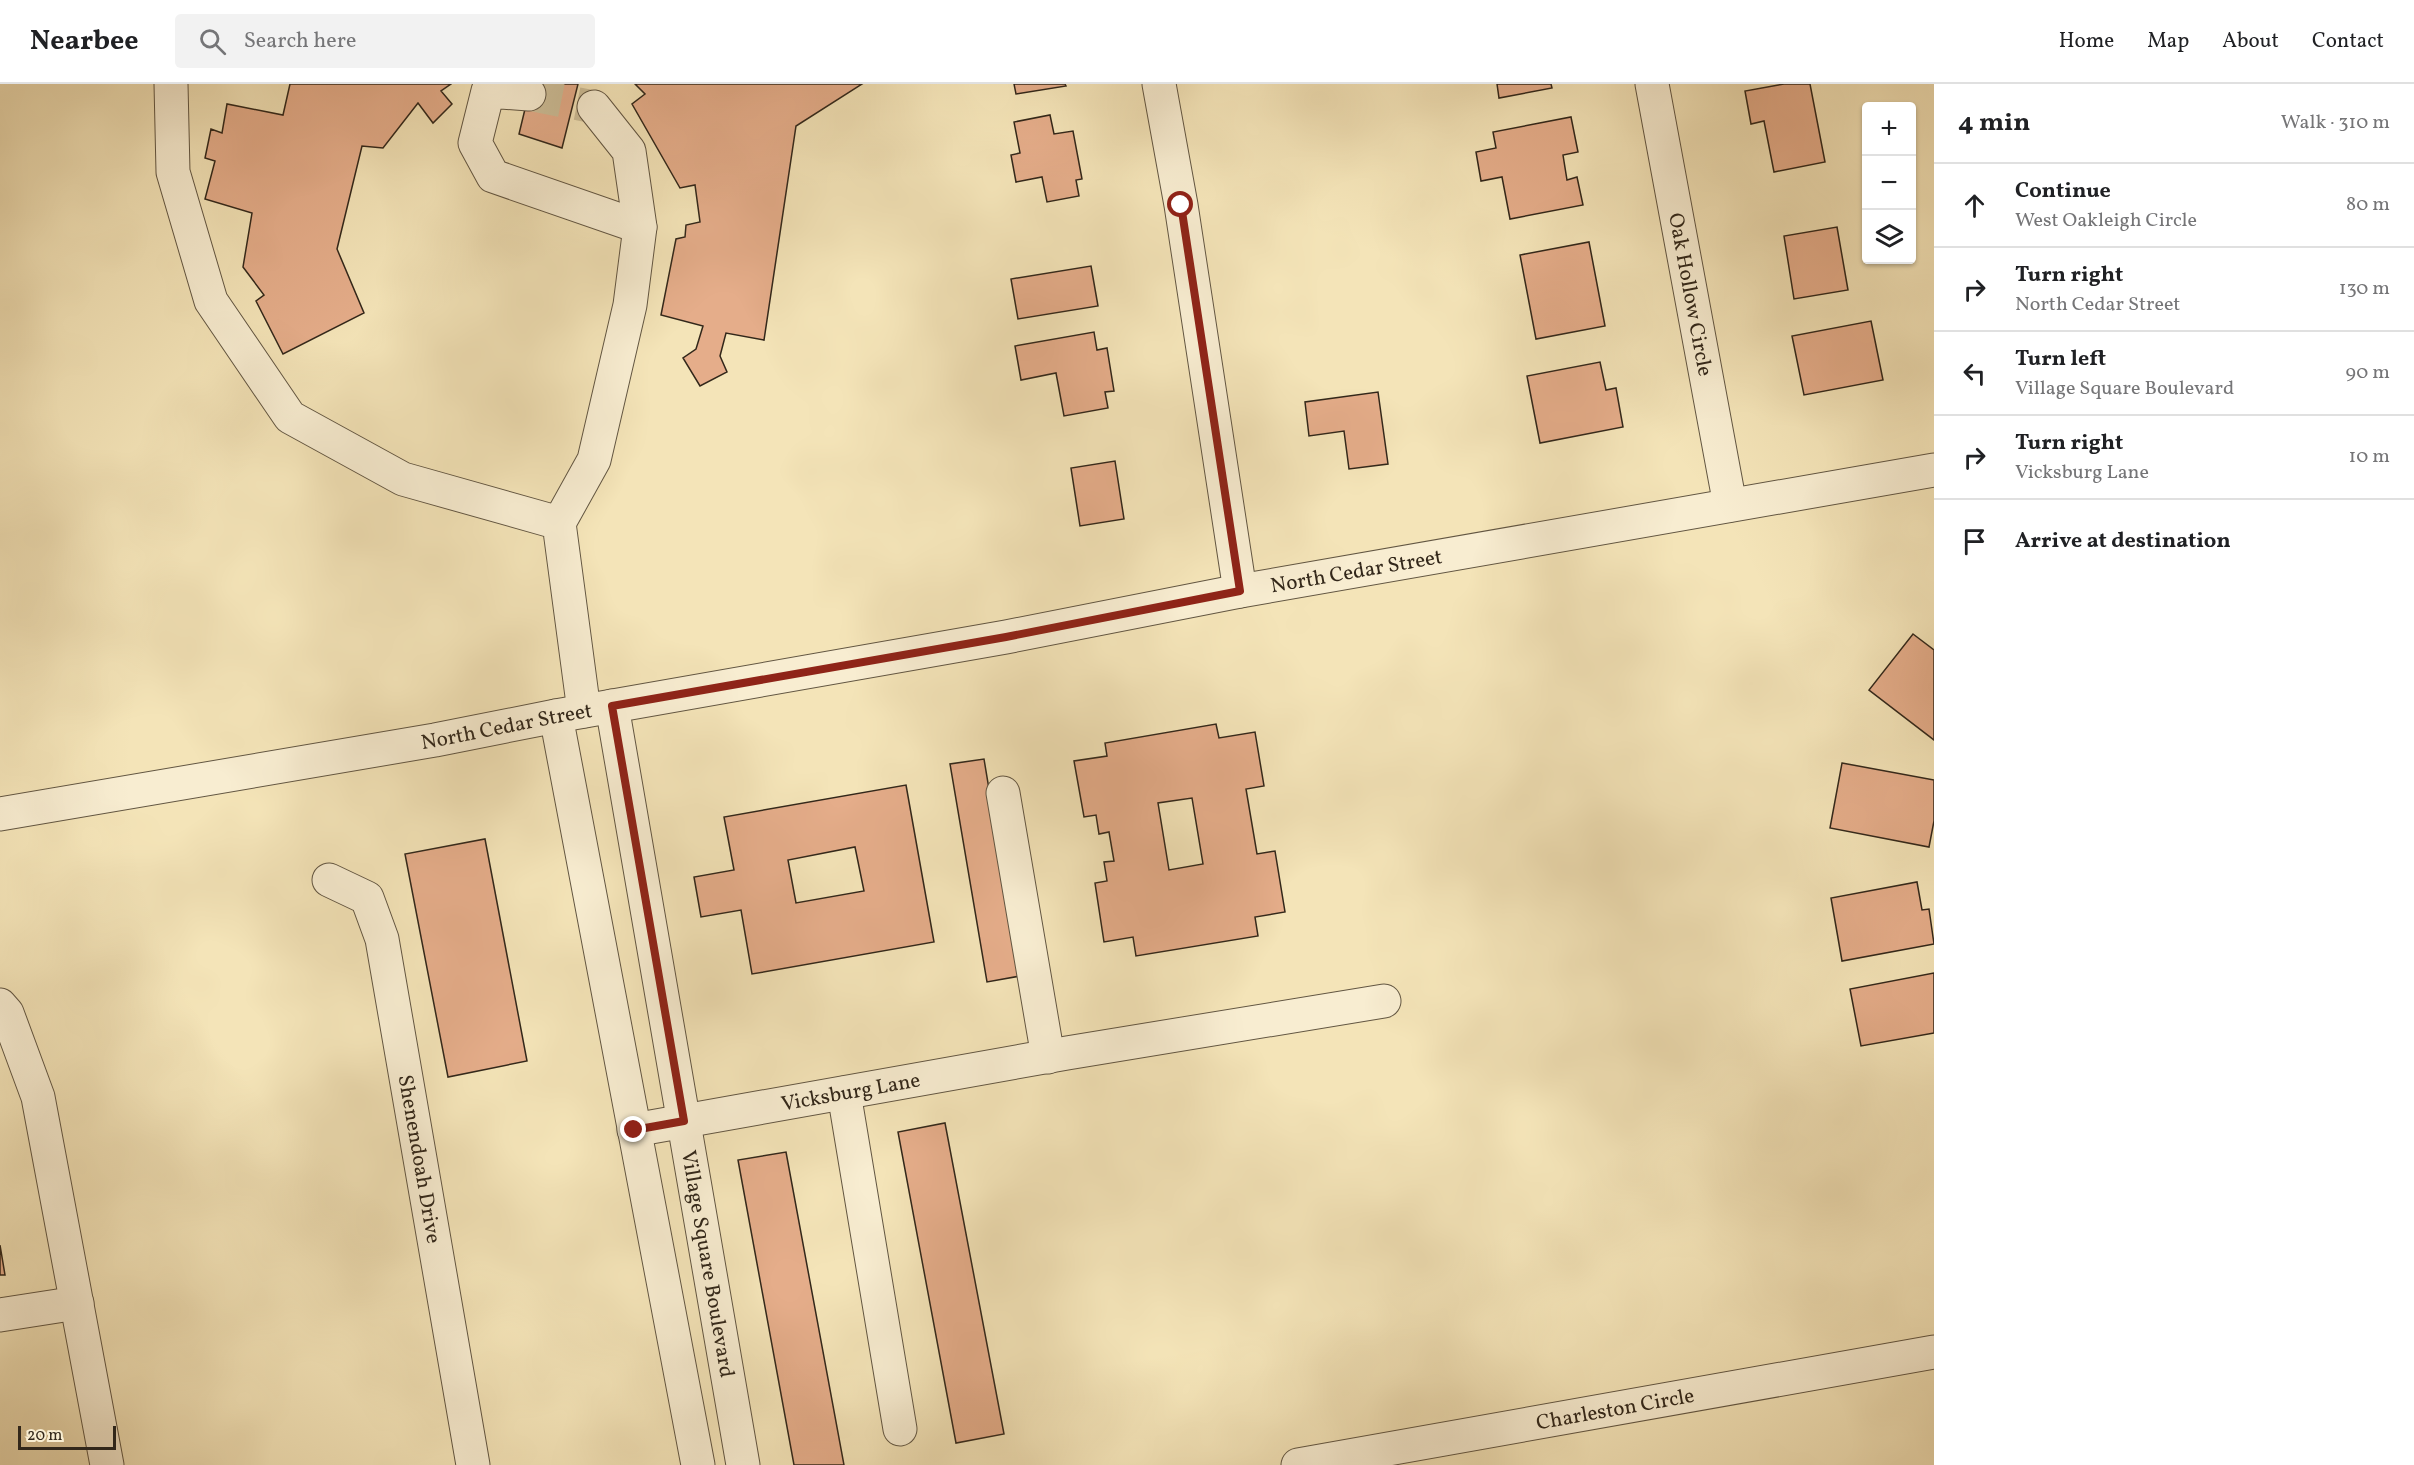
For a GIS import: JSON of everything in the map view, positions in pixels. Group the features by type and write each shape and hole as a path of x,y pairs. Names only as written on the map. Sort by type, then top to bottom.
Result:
{"street":[{"path":"171,84 173,172 211,301 290,417 403,479 559,523"},
{"path":"1159,84 1181,205 1240,591"},
{"name":"Oak Hollow Circle","path":"1652,84 1730,505"},
{"path":"529,94 488,91 475,143 494,177 640,227"},
{"path":"594,107 629,151 640,227 630,305 594,460 559,523 634,1130 698,1465"},
{"name":"North Cedar Street","path":"0,814 423,742 584,711 1006,637 1240,591 1934,470"},
{"name":"Village Square Boulevard","path":"584,711 684,1121 743,1465"},
{"path":"1003,793 1058,1055"},
{"name":"Shenendoah Drive","path":"329,880 368,898 382,939 473,1465"},
{"name":"Vicksburg Lane","path":"634,1130 1058,1055 1384,1001"},
{"path":"0,1005 7,1013 38,1097 107,1465"},
{"path":"844,1093 900,1430"},
{"path":"0,1315 77,1303"},
{"name":"Charleston Circle","path":"1298,1465 1934,1352"}],"building":[{"path":"290,84 451,84 441,91 452,104 433,123 418,103 383,148 362,146 337,249 364,313 283,354 256,301 264,295 243,267 252,213 205,199 215,161 205,158 211,129 222,133 227,104 283,115"},
{"path":"531,84 578,84 562,148 519,134"},
{"path":"635,84 862,84 796,126 764,340 726,333 720,356 727,372 700,386 683,358 696,349 703,326 661,315 676,239 685,237 686,225 700,222 695,185 680,188 632,104 645,94"},
{"path":"1014,84 1065,84 1066,86 1016,94"},
{"path":"1497,84 1551,84 1552,88 1499,98"},
{"path":"1784,84 1810,84 1825,162 1774,172 1764,121 1751,124 1745,91"},
{"path":"1050,115 1054,134 1073,131 1082,179 1076,180 1079,196 1047,202 1042,177 1016,182 1011,155 1020,153 1014,122"},
{"path":"1571,117 1578,152 1563,155 1567,180 1577,177 1583,205 1510,219 1502,177 1481,181 1476,152 1496,148 1493,132"},
{"path":"1837,227 1848,290 1794,299 1784,236"},
{"path":"1589,242 1605,326 1536,339 1520,255"},
{"path":"1091,266 1098,306 1018,319 1011,279"},
{"path":"1871,321 1883,380 1804,395 1792,336"},
{"path":"1094,332 1097,350 1107,348 1114,391 1105,392 1108,408 1064,416 1056,373 1021,380 1015,346"},
{"path":"1600,362 1606,390 1616,388 1623,427 1540,443 1527,376"},
{"path":"1378,392 1388,464 1349,469 1344,431 1309,436 1305,402"},
{"path":"1115,461 1124,519 1080,526 1071,468"},
{"path":"1913,634 1934,650 1934,740 1869,690"},
{"path":"1216,724 1219,738 1255,732 1264,786 1246,789 1257,854 1275,851 1285,912 1255,917 1258,936 1136,956 1133,937 1104,942 1095,883 1107,881 1104,862 1114,861 1109,832 1099,834 1096,815 1084,817 1074,761 1107,756 1105,743","holes":["1192,798 1203,864 1169,870 1158,803"]},
{"path":"984,759 1020,976 987,982 950,764"},
{"path":"1842,763 1934,780 1934,821 1929,847 1830,828"},
{"path":"906,785 934,942 752,974 741,910 701,917 694,877 734,870 724,817","holes":["855,847 864,891 796,903 788,860"]},
{"path":"485,839 527,1061 448,1077 405,854"},
{"path":"1917,882 1922,910 1929,909 1934,944 1842,961 1831,898"},
{"path":"1934,973 1934,1033 1861,1046 1850,989"},
{"path":"945,1123 1004,1434 956,1443 898,1132"},
{"path":"786,1152 844,1465 794,1465 738,1160"},
{"path":"0,1245 5,1275 0,1275"}],"tunnel":[{"path":"529,94 594,107"}],"route":[{"path":"634,1130 684,1121 612,706 1006,637 1240,591 1181,205"}]}
